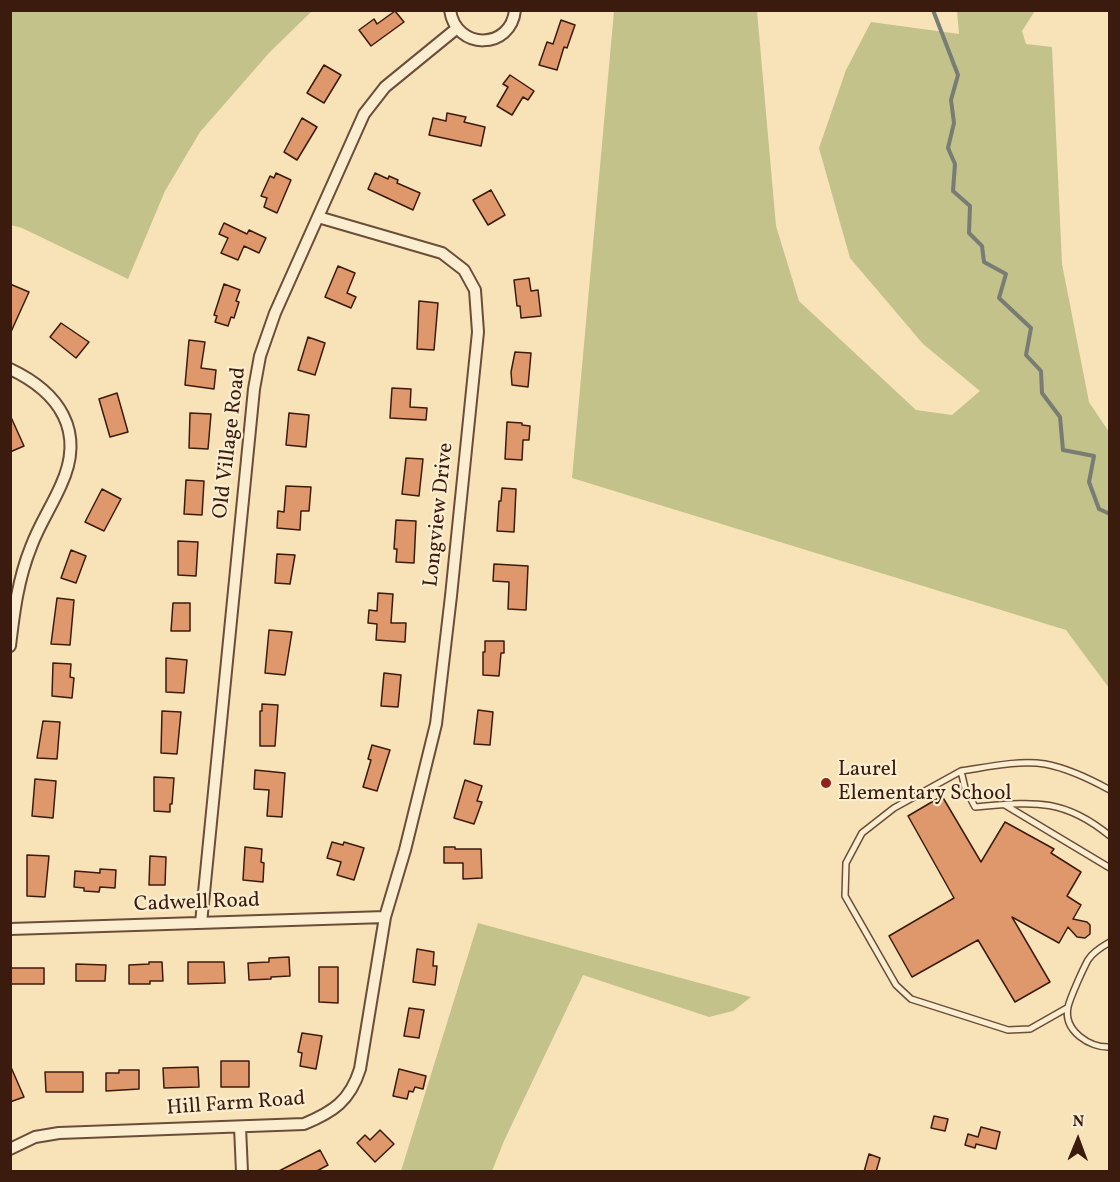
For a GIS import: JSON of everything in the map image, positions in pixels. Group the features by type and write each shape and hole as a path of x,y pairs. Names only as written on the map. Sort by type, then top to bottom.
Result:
{"street":[{"path":"450,10 456,28 473,40 484,41 503,34 510,26 515,10"},
{"name":"Old Village Road","path":"201,923 254,389 260,356 275,313 364,114 385,87 456,28"},
{"name":"Longview Drive","path":"318,217 442,253 464,270 475,290 478,332 452,596 436,724 405,850 385,917"},
{"path":"10,369 26,376 47,391 59,406 69,434 69,456 63,482 31,545 19,582 10,646"},
{"name":"Cadwell Road","path":"10,929 385,917"},
{"name":"Hill Farm Road","path":"10,1149 35,1137 59,1133 304,1124 324,1116 341,1104 355,1085 360,1069 385,917"},
{"path":"240,1127 243,1172"}],"lane":[{"path":"1067,1008 1030,1029 1008,1030 911,999 896,986 845,896 846,863 862,833 894,808 961,771 1000,764 1044,764 1088,778 1110,790"},
{"path":"961,771 965,788 975,807 1031,802 1065,808 1094,823 1110,836"},
{"path":"1004,804 1110,868"},
{"path":"1110,942 1089,958 1067,1008 1070,1024 1081,1038 1100,1047 1110,1047"}],"green space":[{"path":"10,11 312,11 269,53 200,132 165,191 128,279 22,228 11,225"},
{"path":"614,11 757,11 776,226 799,301 916,410 952,415 980,391 923,344 850,258 819,148 846,70 871,22 959,34 957,11 1035,11 1022,31 1026,44 1052,47 1062,264 1089,402 1109,432 1109,688 1066,630 572,478"},
{"path":"478,923 751,997 733,1011 709,1017 583,975 492,1171 401,1171"}],"building":[{"path":"395,11 404,22 371,46 359,30 374,19 377,24"},
{"path":"561,20 575,25 567,48 564,47 557,70 539,65 547,42 553,44"},
{"path":"324,65 341,75 324,103 307,93"},
{"path":"510,75 534,91 528,100 523,97 512,115 497,106 508,87 503,84"},
{"path":"447,113 466,117 464,122 485,127 481,146 429,135 433,118 446,121"},
{"path":"302,118 317,127 297,160 284,152"},
{"path":"276,173 291,180 277,213 264,207 267,198 261,196 270,176 274,178"},
{"path":"375,173 388,179 389,176 398,180 397,183 420,193 413,210 368,189"},
{"path":"491,190 505,215 488,225 473,200"},
{"path":"224,223 247,234 249,230 266,238 259,253 244,246 238,260 221,253 228,238 219,234"},
{"path":"338,266 355,273 347,293 356,297 351,308 325,297"},
{"path":"529,278 531,291 538,290 541,316 521,318 514,280"},
{"path":"10,284 29,292 10,334"},
{"path":"224,284 240,290 234,318 231,317 228,326 215,322 217,316 214,315"},
{"path":"419,301 438,303 434,350 417,349"},
{"path":"61,323 89,342 76,358 50,337"},
{"path":"308,337 325,343 315,375 298,370"},
{"path":"189,340 205,342 201,368 216,370 214,389 185,385"},
{"path":"515,352 531,353 528,387 512,385 511,372"},
{"path":"392,388 411,389 410,407 427,408 426,420 390,418"},
{"path":"117,393 128,432 110,437 99,399"},
{"path":"190,413 211,414 208,449 189,448"},
{"path":"289,413 309,415 306,447 286,445"},
{"path":"10,415 24,446 10,452"},
{"path":"507,422 530,426 529,440 523,440 522,460 505,459"},
{"path":"406,458 423,459 419,496 402,494"},
{"path":"186,480 204,481 202,515 184,514"},
{"path":"286,486 311,487 309,511 301,511 300,530 277,528 278,511 284,512"},
{"path":"502,488 516,489 514,532 497,531"},
{"path":"102,489 121,499 104,531 85,522"},
{"path":"396,520 416,521 414,563 396,562 397,549 394,549"},
{"path":"178,541 198,542 196,576 178,575"},
{"path":"71,550 86,556 76,583 61,578"},
{"path":"277,554 295,555 290,584 275,583"},
{"path":"494,564 528,566 526,610 508,609 509,582 493,581"},
{"path":"378,593 393,594 391,623 406,623 405,642 376,640 377,624 368,623 369,610 377,611"},
{"path":"57,598 74,600 70,645 51,644"},
{"path":"173,603 190,603 190,631 171,631"},
{"path":"269,630 292,632 285,675 265,673"},
{"path":"485,641 504,641 499,676 483,675"},
{"path":"166,658 187,660 184,693 166,692"},
{"path":"53,663 71,664 70,677 74,678 72,698 52,696"},
{"path":"384,673 401,675 398,707 381,706"},
{"path":"262,704 278,705 275,746 260,746"},
{"path":"478,710 493,712 490,745 474,744"},
{"path":"162,711 181,712 177,754 161,753"},
{"path":"43,721 60,722 57,759 37,758"},
{"path":"372,745 390,750 377,791 363,787 371,760 368,759"},
{"path":"255,770 285,773 282,817 267,816 269,790 254,789"},
{"path":"154,777 174,778 170,812 154,811"},
{"path":"35,779 56,781 53,818 32,816"},
{"path":"465,780 482,786 477,801 482,802 474,824 454,818"},
{"path":"942,796 981,862 1005,822 1054,849 1051,853 1081,872 1067,896 1081,905 1073,919 1087,922 1090,925 1090,934 1085,938 1077,937 1068,927 1059,943 1012,917 1050,982 1015,1002 978,940 912,977 889,936 954,898 908,816"},
{"path":"332,842 343,845 344,842 364,848 354,880 337,875 341,862 327,858"},
{"path":"245,847 262,849 263,882 243,880"},
{"path":"444,847 481,849 482,878 463,879 463,863 444,863"},
{"path":"27,855 49,856 45,897 27,896"},
{"path":"150,856 166,857 165,885 149,885"},
{"path":"100,869 116,870 115,888 100,887 99,892 84,891 84,888 74,887 75,871 100,873"},
{"path":"417,949 434,952 433,966 437,966 435,985 413,982"},
{"path":"289,957 290,976 249,980 248,963 269,962 269,958"},
{"path":"149,962 162,962 163,981 150,981 150,984 129,984 129,965 149,964"},
{"path":"188,962 224,962 225,983 188,984"},
{"path":"76,964 106,965 105,981 76,981"},
{"path":"319,967 338,967 338,1003 319,1002"},
{"path":"10,968 44,968 44,984 10,984"},
{"path":"409,1008 424,1010 419,1038 404,1036"},
{"path":"302,1033 322,1036 316,1069 300,1066 302,1053 298,1052"},
{"path":"221,1061 249,1061 249,1087 221,1087"},
{"path":"10,1065 24,1097 10,1102"},
{"path":"198,1067 199,1087 164,1088 163,1068"},
{"path":"399,1069 426,1076 423,1089 415,1087 413,1092 409,1091 407,1099 393,1096"},
{"path":"119,1070 139,1070 139,1089 106,1091 106,1073 119,1073"},
{"path":"45,1072 83,1072 83,1092 46,1092"},
{"path":"934,1116 948,1119 945,1131 931,1128"},
{"path":"981,1127 1000,1132 996,1149 976,1144 975,1148 965,1145 968,1134 978,1137"},
{"path":"380,1130 394,1144 375,1162 357,1143 365,1135 370,1140"},
{"path":"320,1150 328,1165 315,1172 277,1172"},
{"path":"869,1154 880,1158 876,1172 864,1172"}],"waterway":[{"path":"933,10 958,75 951,100 954,123 948,148 955,164 953,191 970,206 969,233 982,246 984,262 1006,274 999,298 1031,328 1026,355 1041,371 1042,393 1060,417 1063,450 1094,456 1089,482 1099,509 1110,514"}],"place":[{"name":"Laurel Elementary School","path":"826,783"}]}
